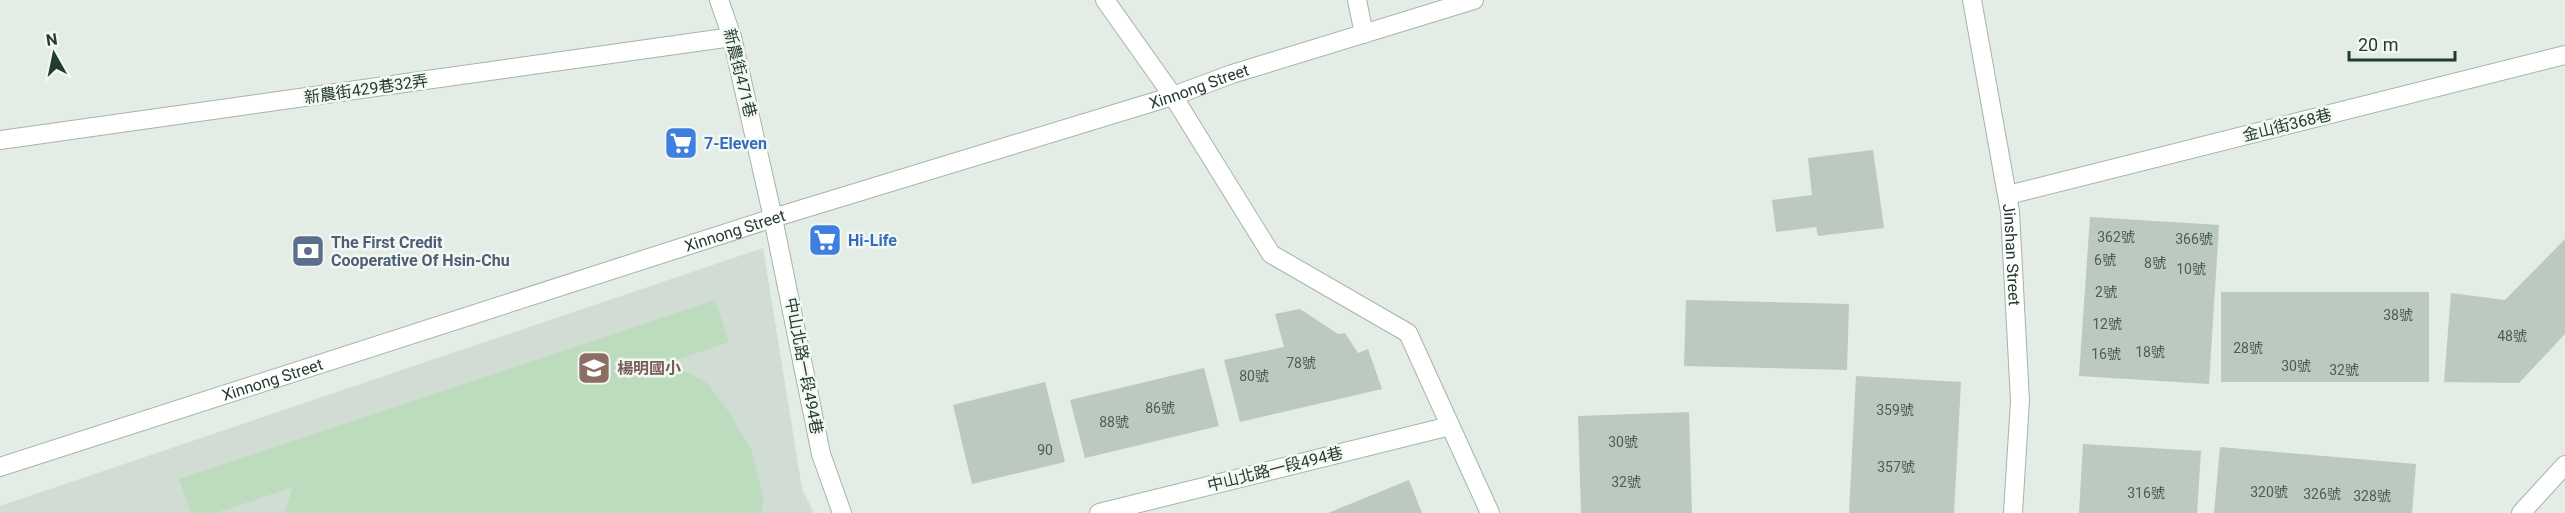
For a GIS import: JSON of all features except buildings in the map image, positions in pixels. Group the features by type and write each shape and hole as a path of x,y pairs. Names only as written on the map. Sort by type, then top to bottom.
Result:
{"street":[{"name":"新農街471巷","path":"719,0 732,38 773,218"},
{"path":"1105,0 1173,96 1271,254 1408,333 1490,513"},
{"path":"1357,0 1364,34"},
{"name":"Xinnong Street","path":"0,467 773,218 1173,96 1232,74 1474,0"},
{"name":"Jinshan Street","path":"1972,0 2008,195 2020,401 2013,513"},
{"name":"新農街429巷32弄","path":"0,140 732,38"},
{"name":"金山街368巷","path":"2008,195 2565,55"},
{"name":"中山北路一段494巷","path":"773,218 821,454 842,513"},
{"name":"中山北路一段494巷","path":"1099,513 1450,426"},
{"path":"2521,513 2565,465"}],"shaded area":[{"name":"楊明國小","path":"763,248 802,489 814,513 0,513 0,506"}],"green space":[{"name":"楊明國小","path":"715,300 729,342 668,363 706,382 731,415 751,449 763,495 762,513 284,513 293,487 216,513 191,513 179,479"}],"place":[{"name":"7-Eleven","path":"681,143"},
{"name":"Hi-Life","path":"825,240"},
{"name":"The First Credit Cooperative Of Hsin-Chu","path":"308,251"},
{"name":"楊明國小","path":"594,368"}]}
